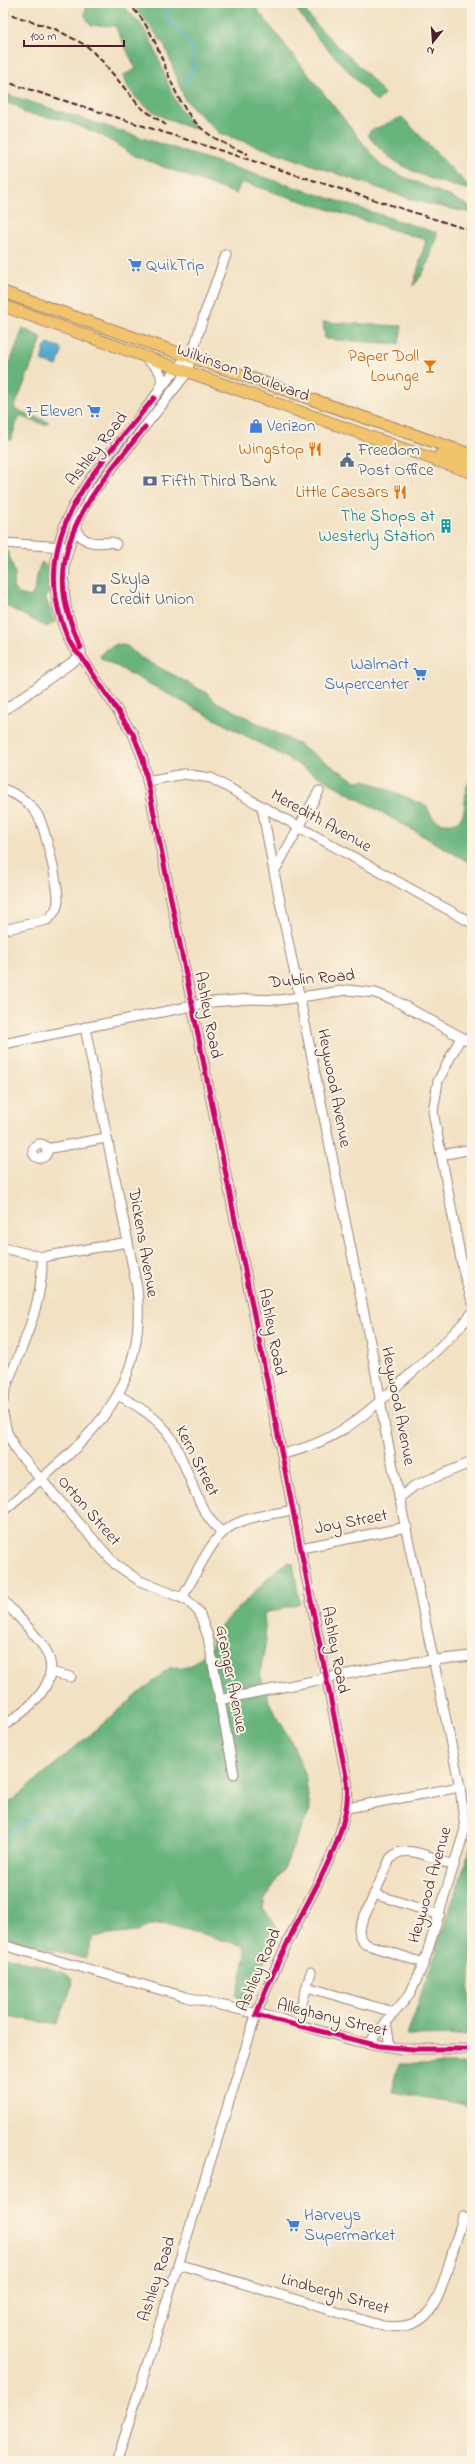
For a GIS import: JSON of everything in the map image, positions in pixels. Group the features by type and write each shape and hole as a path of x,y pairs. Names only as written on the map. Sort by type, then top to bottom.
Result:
{"main road":[{"name":"Wilkinson Boulevard","path":"3,292 472,455"},
{"path":"3,297 43,307"},
{"name":"Wilkinson Boulevard","path":"3,306 472,473"},
{"path":"437,460 440,455 446,455 472,464"}],"street":[{"name":"Ashley Road","path":"81,656 64,596 64,571 68,547 76,522 92,494 183,369 190,356 226,255"},
{"path":"143,356 157,367 161,375 161,386 154,398"},
{"name":"Ashley Road","path":"117,2461 178,2264 192,2226 256,2015 285,1948 335,1843 348,1808 347,1781 294,1510 140,752 132,734 81,656 77,653 68,635 58,608 55,576 58,547 66,520 80,491 154,398 183,369"},
{"path":"76,522 77,532 85,540 95,543 112,542 116,544"},
{"path":"3,542 68,547"},
{"path":"3,711 81,656"},
{"name":"Meredith Avenue","path":"147,781 184,774 200,774 211,778 472,923"},
{"path":"3,789 17,795 30,805 42,824 58,902 53,915 47,920 3,930"},
{"path":"274,872 319,791"},
{"name":"Heywood Avenue","path":"262,807 399,1498 407,1527 460,1787 465,1829 440,1915 424,1963 410,1994 393,2012 368,2044"},
{"name":"Dublin Road","path":"3,1044 192,1006 231,1000 280,1000 300,998 348,990 375,993 392,999 472,1043"},
{"name":"Dickens Avenue","path":"3,1511 86,1440 108,1412 118,1395 129,1367 138,1320 137,1288 85,1028"},
{"path":"461,1037 441,1075 435,1093 433,1112 463,1270 472,1301"},
{"path":"46,1149 106,1138"},
{"path":"440,1155 472,1148"},
{"path":"3,1248 42,1257 128,1242"},
{"path":"3,1401 6,1386 36,1310 41,1282 42,1257"},
{"path":"282,1454 332,1438 354,1424 448,1340 472,1313"},
{"name":"Kern Street","path":"118,1395 146,1411 167,1432 178,1450 207,1517 223,1533"},
{"name":"Orton Street","path":"3,1414 11,1443 40,1479 115,1564 140,1581 182,1598"},
{"path":"399,1498 414,1486 472,1462"},
{"path":"182,1598 223,1533 239,1523 251,1519 294,1510"},
{"name":"Joy Street","path":"301,1548 407,1527"},
{"name":"Granger Avenue","path":"182,1598 193,1606 203,1621 234,1774"},
{"path":"3,1600 45,1649 50,1663 48,1682 42,1693 3,1726"},
{"path":"219,1700 326,1678 433,1659 472,1656"},
{"path":"50,1672 71,1677"},
{"path":"348,1808 460,1787"},
{"path":"424,1963 369,1946 360,1938 359,1929 390,1859 400,1851 408,1851 454,1866"},
{"path":"374,1894 440,1915"},
{"name":"Alleghany Street","path":"3,1945 186,1997 368,2044 390,2047 472,2049"},
{"path":"302,2002 311,1972"},
{"path":"307,1987 393,2012"},
{"path":"386,2022 390,2047"},
{"name":"Lindbergh Street","path":"178,2264 383,2326 403,2327 425,2318 438,2298 463,2217"}],"green space":[{"path":"86,3 119,3 137,20 153,45 178,106 196,129 163,117 152,111 133,95 127,85 124,75 136,69 115,26 91,25 85,16"},
{"path":"132,3 252,3 381,166 461,202 472,208 472,213 419,202 219,133 185,100 165,46"},
{"path":"292,3 300,3 319,28 364,70 384,94 377,102 319,40"},
{"path":"3,93 437,233 434,247 425,269 413,286 426,240 241,182 236,194 135,156 101,135 64,120 24,113 17,106 3,102"},
{"path":"402,117 472,190 443,183 414,172 388,156 368,135 370,131"},
{"path":"323,322 402,326 399,344 325,339"},
{"path":"23,328 42,338 14,409 49,422 45,425 19,416 11,440 3,438 3,366 8,368"},
{"path":"4,552 8,552 15,574 13,588 19,594 31,597 42,562 48,568 49,591 46,599 55,622 46,627 3,604"},
{"path":"117,644 127,646 138,656 207,693 215,701 298,744 355,781 365,780 427,806 433,817 438,821 452,823 461,818 464,808 466,788 472,775 472,842 469,849 472,851 472,864 276,752 101,658 100,655 105,650"},
{"path":"288,1562 293,1563 300,1604 264,1613 266,1641 260,1673 269,1702 291,1741 305,1773 310,1811 296,1839 286,1865 265,1899 263,1909 276,1925 277,1931 249,1998 241,1999 237,1996 246,1953 244,1946 166,1924 152,1925 136,1932 93,1937 85,1959 3,1936 3,1808 168,1669 175,1667 187,1667 197,1661 212,1645 211,1636 277,1569"},
{"path":"472,1843 472,1941 467,2035 407,2036"},
{"path":"3,1956 62,1972 70,1977 73,1983 57,2025 3,2015"},
{"path":"399,2064 472,2064 472,2110 462,2104 392,2092"}],"water":[{"path":"48,344 60,347 62,352 57,366 41,361 45,347"}],"waterway":[{"path":"167,3 168,21 185,35 193,49 193,65 186,85"},
{"path":"3,1839 17,1826 30,1819 40,1816 67,1813 83,1808 89,1801 94,1791"},
{"path":"3,1914 6,1923"}],"railway":[{"path":"127,3 149,30 178,96 198,125 215,138 248,154"},
{"path":"3,12 55,29 87,46 103,62 140,107 166,125"},
{"path":"3,81 472,231"}],"cycle path":[{"path":"154,398 114,446 78,497 65,524 57,553 54,583 60,616 71,643 133,734 143,759 347,1781 347,1799 344,1818 338,1838 321,1877 283,1951 256,2015 379,2046 413,2049 472,2049"},
{"path":"80,648 65,601 63,576 67,551 74,529 99,486 145,427"}],"place":[{"name":"QuikTrip","path":"135,265"},
{"name":"Paper Doll Lounge","path":"430,366"},
{"name":"7-Eleven","path":"94,411"},
{"name":"Verizon","path":"256,426"},
{"name":"Wingstop","path":"315,449"},
{"name":"Freedom Post Office","path":"347,460"},
{"name":"Fifth Third Bank","path":"150,481"},
{"name":"Little Caesars","path":"400,492"},
{"name":"The Shops at Westerly Station","path":"446,526"},
{"name":"Skyla Credit Union","path":"99,589"},
{"name":"Walmart Supercenter","path":"420,674"},
{"name":"Harveys Supermarket","path":"293,2225"}]}
